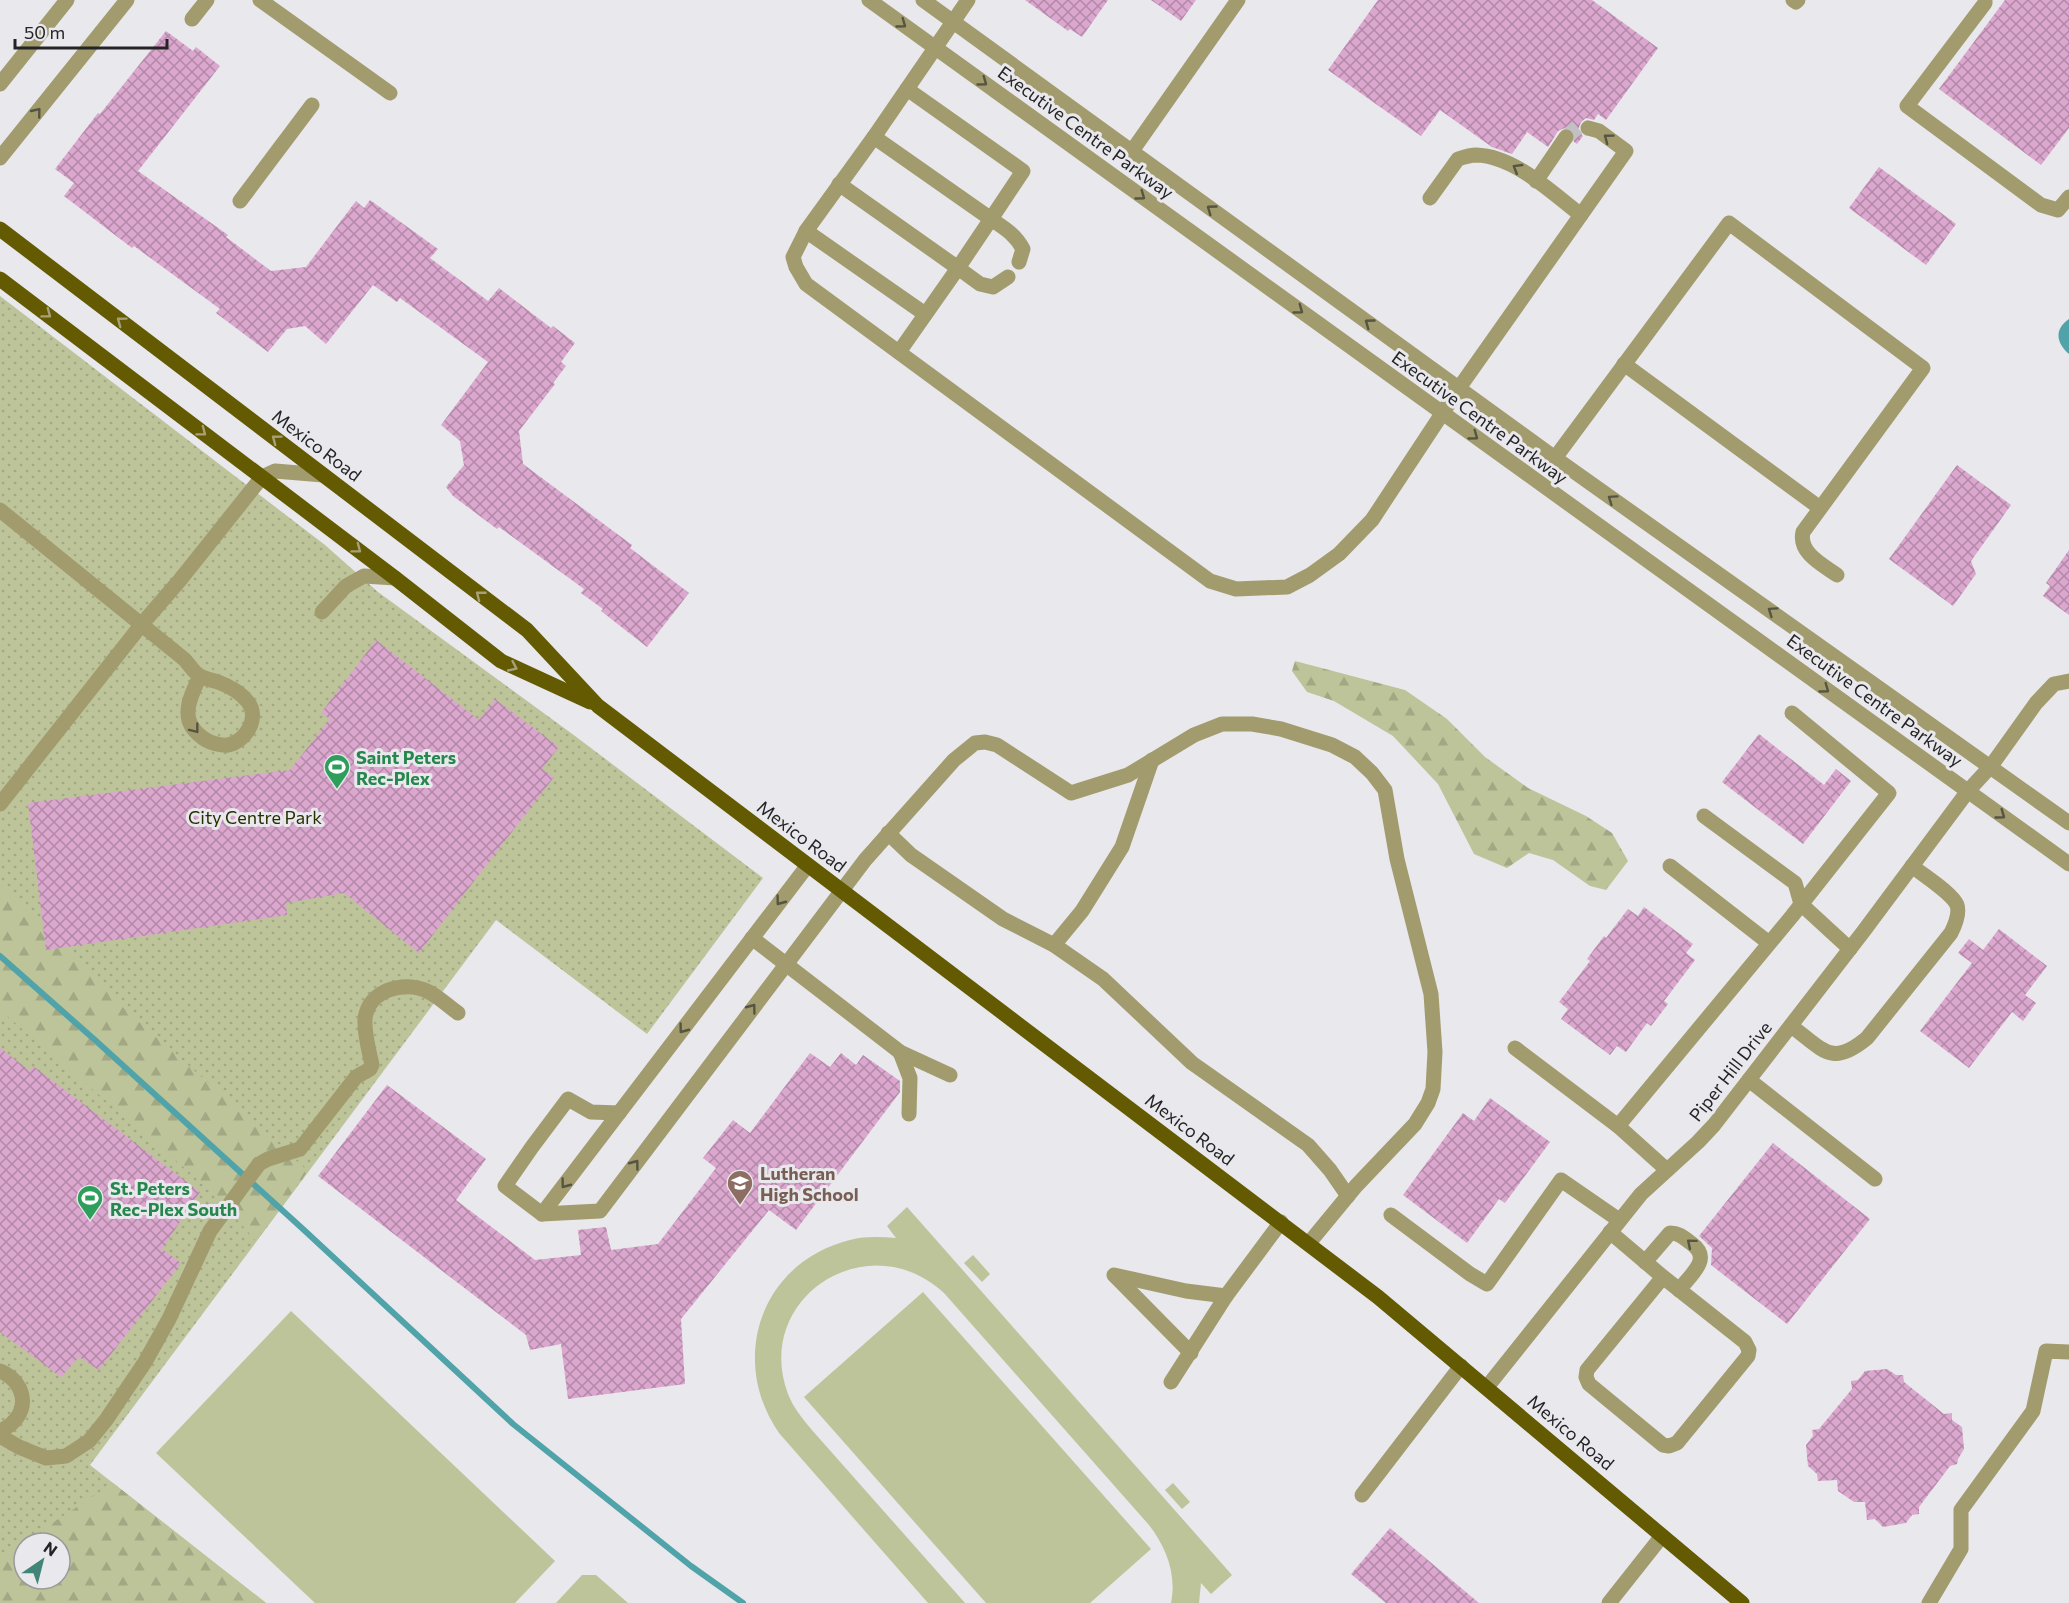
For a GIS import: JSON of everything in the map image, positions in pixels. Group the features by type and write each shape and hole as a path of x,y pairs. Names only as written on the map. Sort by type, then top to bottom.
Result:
{"main road":[{"name":"Mexico Road","path":"0,229 527,630 598,706 1378,1297 1742,1603"},
{"name":"Mexico Road","path":"0,279 501,661 598,706"}],"street":[{"path":"0,158 127,0"},
{"path":"192,19 207,0"},
{"path":"260,0 390,93"},
{"name":"Executive Centre Parkway","path":"869,0 2069,864"},
{"name":"Executive Centre Parkway","path":"923,0 1555,458 2069,822"},
{"path":"968,0 806,231 793,257 796,267 806,284 1210,581 1236,589 1287,587 1310,575 1339,554 1372,520 1459,388 1626,151 1599,131 1588,128"},
{"path":"1132,151 1238,0"},
{"path":"1793,0 1796,2 1798,0"},
{"path":"1985,0 1907,106 2041,205 2058,210 2069,197"},
{"path":"0,84 66,1"},
{"path":"899,352 1023,171 907,89"},
{"path":"240,201 312,105"},
{"path":"874,136 1008,230 1023,249 1019,262"},
{"path":"1536,181 1566,137"},
{"path":"1430,198 1458,159 1474,154 1496,157 1517,167 1581,215"},
{"path":"839,184 980,284 993,287 1008,278"},
{"path":"1555,458 1729,223 1923,368 1803,532 1803,547 1810,556 1837,575"},
{"path":"806,231 925,314"},
{"path":"1624,364 1821,508"},
{"path":"0,804 262,477 275,471 323,474"},
{"path":"0,510 142,624 184,659 200,676 221,683 238,693 249,704 253,714 251,726 242,738 228,745 211,743 197,735 187,718 190,698 200,676"},
{"path":"322,612 346,586 364,576 395,578"},
{"name":"Piper Hill Drive","path":"1487,1387 1641,1194 1714,1125 1968,792 1991,766 2036,703 2054,684 2069,681"},
{"path":"1618,1126 1801,904 1889,793 1792,713"},
{"path":"619,1113 591,1112 568,1099 504,1186 542,1214 600,1211 841,891 888,833 954,760 975,743 985,742 997,745 1071,793 1128,775 1194,735 1222,724 1252,724 1281,729 1332,744 1355,757 1372,773 1385,790 1397,859 1431,994 1435,1052 1433,1089 1428,1103 1415,1124 1348,1196 1309,1244"},
{"path":"1054,945 1082,911 1122,847 1152,760"},
{"path":"1704,816 1795,883 1801,904 1850,949"},
{"path":"888,833 911,855 1003,918 1054,945 1103,979 1192,1063 1308,1145 1330,1170 1348,1196"},
{"path":"542,1214 808,865"},
{"path":"1670,866 1769,943"},
{"path":"1791,1026 1827,1052 1838,1055 1856,1048 1867,1038 1951,933 1957,921 1957,906 1951,897 1912,866"},
{"path":"752,938 900,1052 950,1075"},
{"path":"0,1436 46,1458 66,1456 89,1441 145,1362 169,1319 210,1231 259,1164 300,1149 356,1077 370,1069 372,1065 365,1019 368,1007 375,997 390,988 415,988 427,991 458,1013"},
{"path":"1515,1047 1618,1126 1667,1170"},
{"path":"900,1052 910,1078 909,1114"},
{"path":"1749,1080 1875,1179"},
{"path":"1391,1215 1470,1274 1487,1284 1561,1180 1614,1226 1645,1262 1745,1342 1749,1350 1748,1356 1677,1443 1669,1446 1663,1445 1589,1384 1586,1377 1587,1370 1663,1277"},
{"path":"1171,1382 1226,1296 1281,1222"},
{"path":"1645,1262 1670,1233 1678,1233 1698,1248 1702,1255 1700,1263 1679,1290"},
{"path":"1191,1353 1114,1275 1186,1291 1226,1296"},
{"path":"1929,1603 1961,1549 1961,1510 2033,1411 2046,1351 2069,1353"},
{"path":"1362,1495 1461,1366"},
{"path":"0,1371 16,1382 23,1401 16,1421 9,1428 0,1431"},
{"path":"1609,1603 1662,1536"}],"green space":[{"name":"City Centre Park","path":"0,296 325,545 378,592 575,736 763,878 647,1034 496,920 90,1465 266,1603 0,1603"},
{"path":"1295,661 1405,690 1447,719 1485,757 1528,788 1586,816 1612,833 1628,861 1606,890 1590,886 1553,860 1529,853 1507,868 1474,854 1438,784 1393,736 1334,701 1307,692 1292,671"},
{"path":"0,886 129,1013 308,1171 256,1241 215,1194 0,1010"},
{"path":"907,1207 1232,1575 1211,1594 1201,1583 1199,1603 1171,1603 1172,1582 1169,1561 1149,1525 944,1293 914,1273 882,1266 852,1269 824,1281 802,1301 786,1328 781,1359 788,1394 801,1417 965,1603 928,1603 779,1433 764,1404 756,1375 756,1345 762,1317 775,1291 794,1269 819,1252 850,1240 873,1237 896,1238 887,1226"},
{"path":"973,1255 990,1274 982,1282 964,1263"},
{"path":"923,1292 1151,1549 1090,1603 986,1603 804,1397"},
{"path":"291,1311 555,1561 515,1603 315,1603 156,1453"},
{"path":"113,1483 266,1603 0,1603 0,1558 12,1550 12,1591 72,1591 72,1531 41,1531"},
{"path":"1173,1483 1190,1502 1182,1509 1165,1490"},
{"path":"582,1575 596,1575 628,1603 556,1603"}],"water":[{"path":"2069,319 2069,354 2061,345 2058,336 2061,327"}],"building":[{"path":"1025,0 1108,0 1082,37 1070,29 1068,31"},
{"path":"1151,0 1196,0 1181,21"},
{"path":"1378,0 1592,0 1658,48 1606,120 1598,114 1594,120 1586,118 1581,122 1578,130 1583,136 1577,144 1574,142 1574,132 1567,127 1558,131 1548,147 1527,132 1512,154 1492,147 1440,110 1421,136 1328,70"},
{"path":"2005,0 2069,0 2069,128 2041,165 1939,89"},
{"path":"166,31 193,51 196,47 220,66 138,171 228,235 226,237 271,271 306,267 356,201 364,208 370,200 438,249 430,258 488,301 499,288 551,328 553,326 575,343 561,362 566,366 553,383 555,384 519,431 523,464 632,545 630,548 689,593 647,647 581,593 584,589 499,527 497,529 453,496 446,487 464,465 460,441 441,425 488,362 400,298 397,302 373,285 326,344 305,326 287,329 268,352 216,313 220,309 134,246 132,248 64,196 74,183 55,169"},
{"path":"1879,167 1956,224 1926,265 1849,208"},
{"path":"1957,465 2011,505 1971,561 1976,574 1953,606 1889,559"},
{"path":"2069,550 2069,615 2043,596 2050,586 2046,583"},
{"name":"Saint Peters Rec-Plex","path":"376,640 479,720 495,699 559,747 542,769 554,777 419,953 344,893 286,903 287,915 46,950 28,803 290,770 330,719 321,713"},
{"path":"1759,734 1824,785 1836,769 1851,781 1803,844 1722,782"},
{"path":"1644,907 1693,944 1686,953 1695,960 1664,1001 1668,1004 1651,1026 1647,1023 1626,1052 1617,1046 1610,1055 1561,1019 1568,1009 1559,1002 1590,961 1587,959 1604,936 1606,938 1628,909 1638,916"},
{"path":"1999,929 2047,966 2025,995 2036,1003 2023,1021 2012,1012 1969,1068 1920,1031 1972,963 1958,953 1969,939 1983,950"},
{"name":"St. Peters Rec-Plex South","path":"0,1048 30,1071 33,1066 200,1192 162,1249 181,1263 99,1370 79,1357 61,1377 0,1332"},
{"path":"810,1053 830,1067 841,1053 856,1065 863,1055 900,1081 900,1092 796,1230 769,1210 681,1319 685,1384 568,1399 561,1344 530,1350 526,1335 318,1176 387,1085 486,1159 456,1200 535,1260 581,1255 578,1230 606,1227 611,1250 658,1244 716,1168 703,1158 733,1120 750,1133"},
{"path":"1490,1098 1550,1142 1505,1203 1499,1199 1467,1243 1403,1195 1463,1113 1474,1121"},
{"path":"1773,1143 1870,1219 1787,1324 1711,1265 1712,1248 1699,1236"},
{"path":"1887,1369 1896,1375 1903,1375 1904,1382 1944,1414 1952,1413 1952,1420 1962,1427 1964,1449 1957,1464 1950,1466 1919,1507 1919,1514 1912,1515 1906,1523 1883,1527 1875,1519 1867,1520 1865,1502 1854,1502 1838,1491 1837,1480 1818,1481 1817,1474 1808,1466 1806,1445 1813,1436 1812,1430 1819,1429 1852,1389 1851,1381 1858,1380 1865,1371"},
{"path":"1390,1528 1479,1603 1386,1603 1351,1574"}],"waterway":[{"path":"0,956 304,1230 513,1424 691,1566 743,1603"}],"tunnel":[{"path":"1566,137 1578,127 1588,128"}],"place":[{"name":"Saint Peters Rec-Plex","path":"337,790"},
{"name":"Lutheran High School","path":"740,1206"},
{"name":"St. Peters Rec-Plex South","path":"90,1221"}]}
